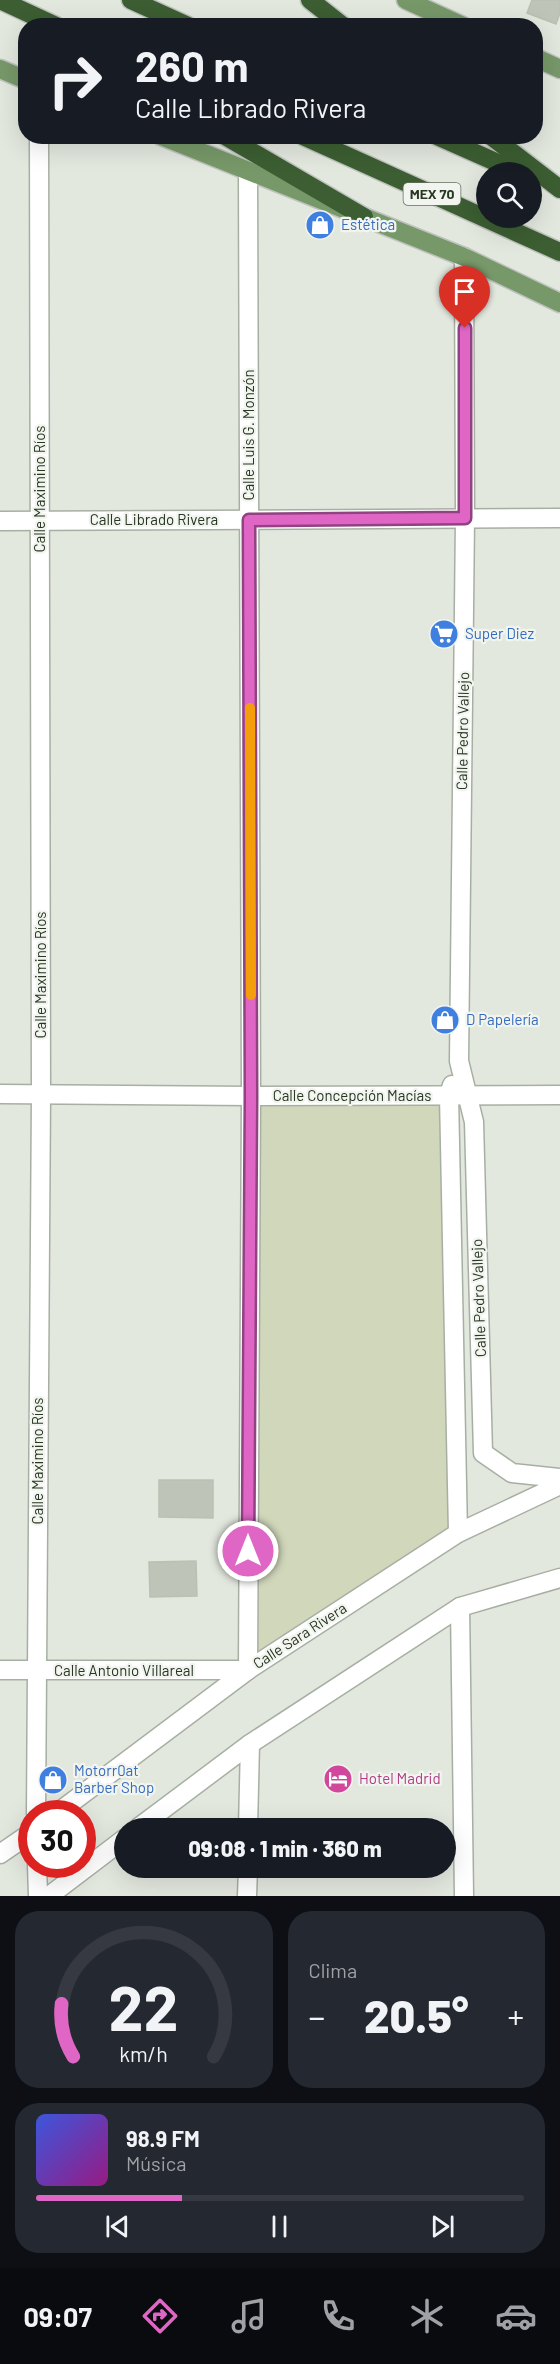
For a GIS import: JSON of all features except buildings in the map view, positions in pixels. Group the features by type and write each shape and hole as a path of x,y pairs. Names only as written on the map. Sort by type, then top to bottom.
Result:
{"highway":[{"path":"0,0 39,18"},
{"path":"131,0 170,18"},
{"path":"310,0 334,18"},
{"path":"239,144 364,217"},
{"name":"MEX 70","path":"321,144 560,252"},
{"path":"455,144 496,162"},
{"path":"501,144 560,190"},
{"path":"542,183 560,190"}],"main road":[{"path":"406,0 445,18"},
{"path":"543,61 560,69"},
{"path":"0,69 18,77"},
{"path":"181,144 464,257 560,303"}],"street":[{"name":"Calle Maximino Ríos","path":"36,1800 41,1095 39,144"},
{"name":"Calle Luis G. Monzón","path":"248,172 251,1096 248,1670"},
{"name":"Calle Pedro Vallejo","path":"458,1533 458,1095 465,518 464,257"},
{"name":"Calle Librado Rivera","path":"0,521 560,518"},
{"name":"Calle Concepción Macías","path":"0,1094 560,1095"},
{"name":"Calle Pedro Vallejo","path":"458,1095 474,1122 483,1453 512,1473 560,1478"},
{"name":"Calle Sara Rivera","path":"75,1800 248,1670 458,1533 560,1485"},
{"path":"151,1818 250,1744 460,1606 560,1578"},
{"path":"460,1606 464,1896"},
{"name":"Calle Antonio Villareal","path":"0,1670 248,1670"},
{"path":"248,1818 250,1744"},
{"path":"0,1854 18,1842"},
{"path":"49,1896 114,1847"},
{"path":"37,1878 38,1896"},
{"path":"248,1878 248,1896"}],"green space":[{"path":"449,1096 451,1528 255,1659 253,1098"}],"slow traffic":[{"path":"250,708 251,995"}],"place":[{"name":"Estética","path":"320,225"},
{"name":"Super Diez","path":"444,634"},
{"name":"D Papelería","path":"445,1020"},
{"name":"Hotel Madrid","path":"338,1779"},
{"name":"Motorr0at Barber Shop","path":"53,1780"}],"route":[{"path":"248,1551 251,1096 249,520 465,518 465,328"}]}
